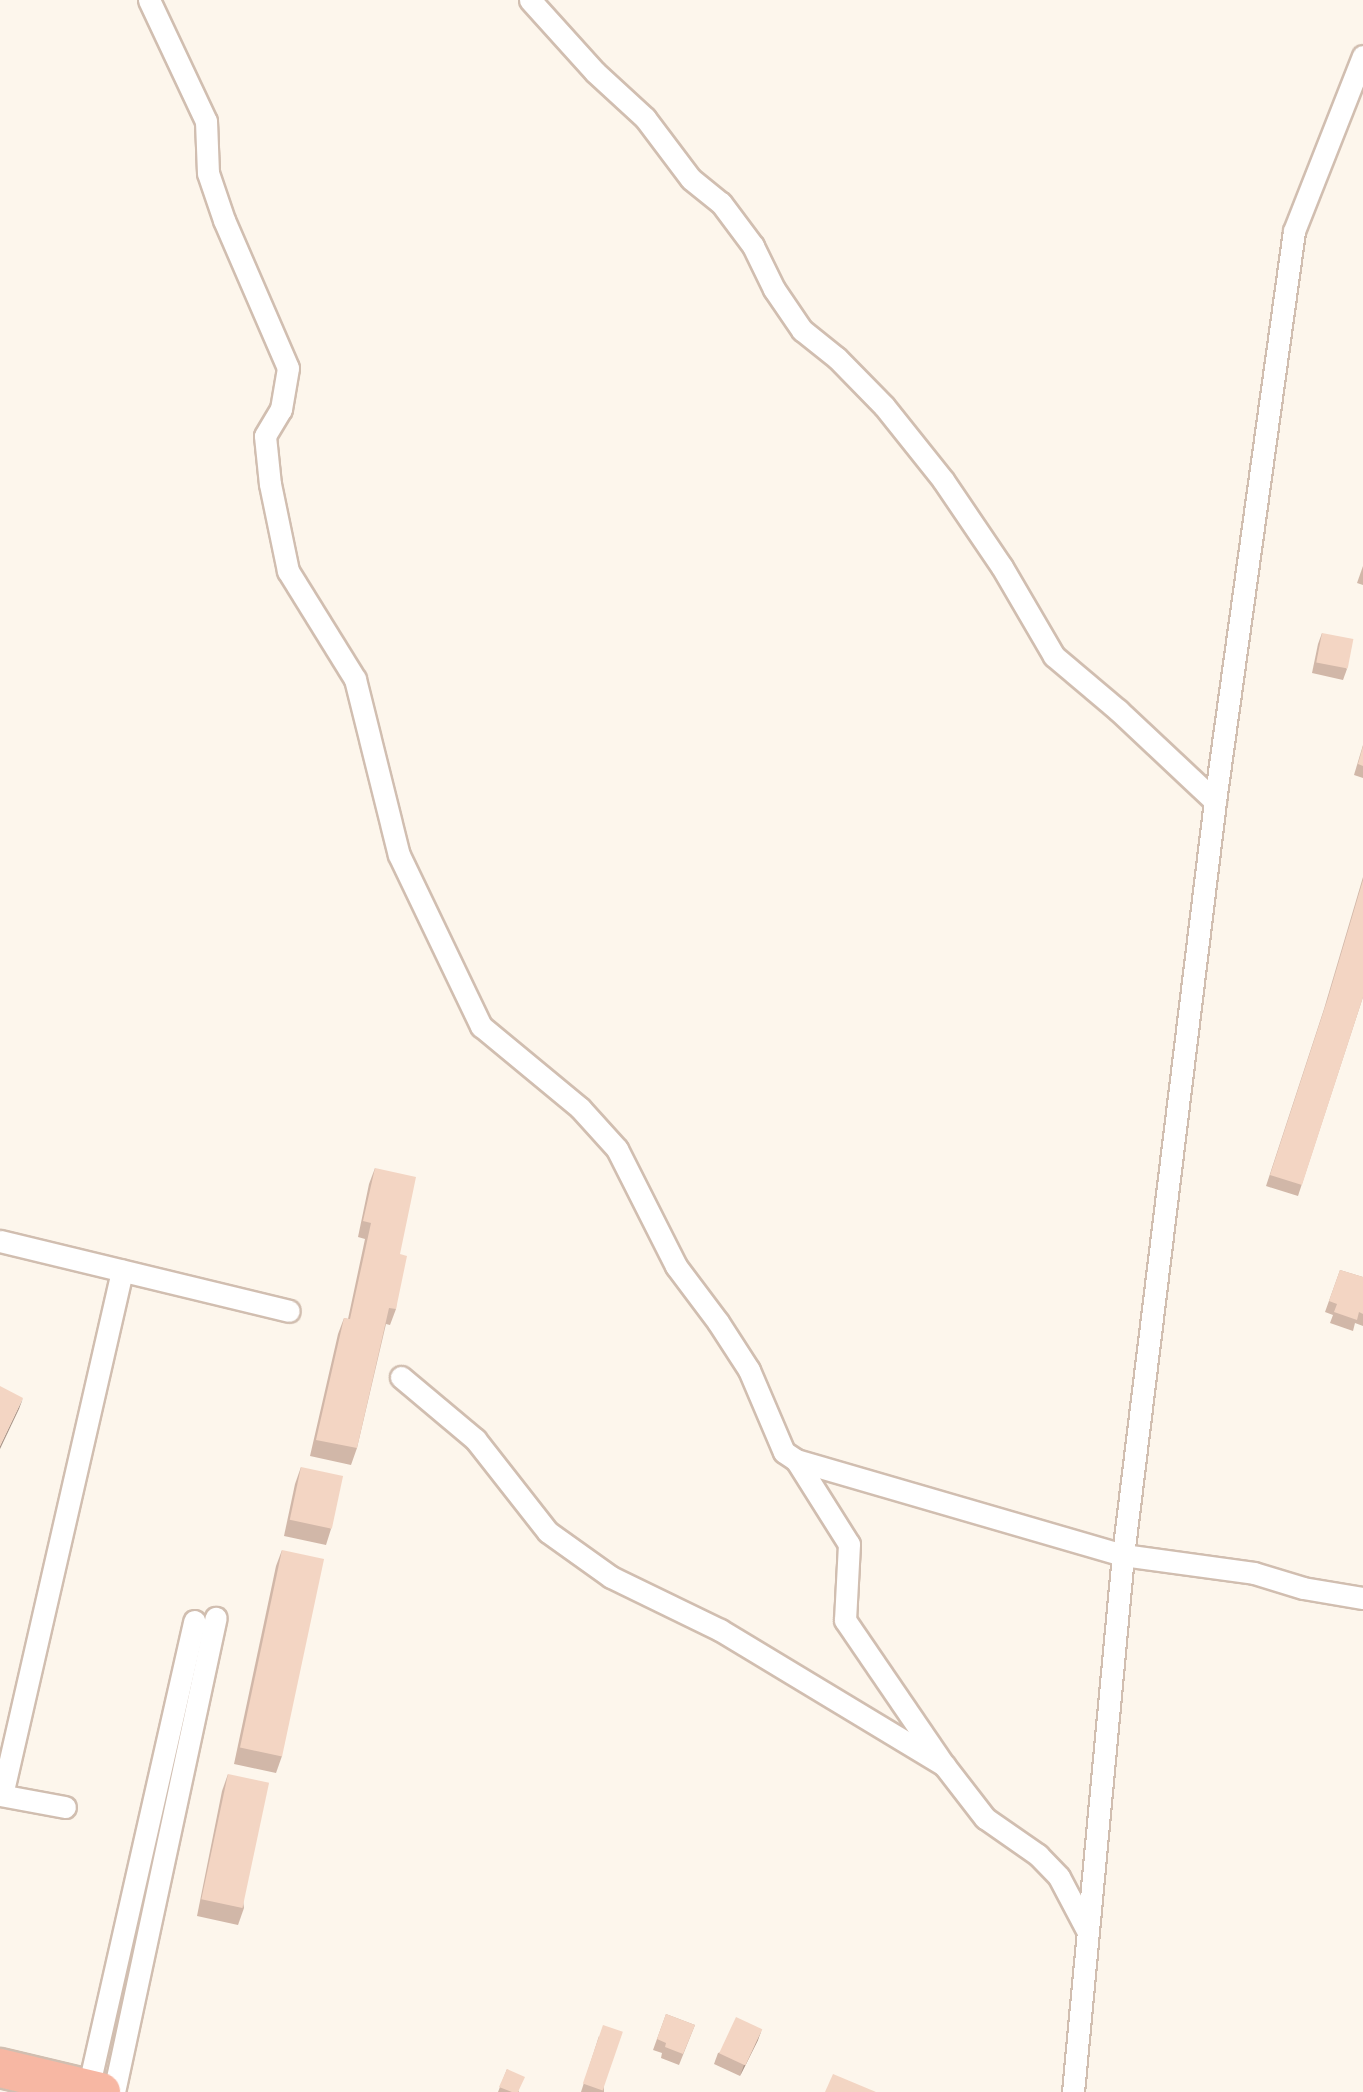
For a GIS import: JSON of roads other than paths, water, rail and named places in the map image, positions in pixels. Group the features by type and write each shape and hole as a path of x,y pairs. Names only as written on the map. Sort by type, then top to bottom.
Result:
{"highway":[{"path":"0,2068 101,2091"}],"street":[{"path":"149,0 206,121 208,173 224,220 288,368 281,408 265,436 271,484 288,570 355,679 399,855 481,1026 580,1108 617,1149 676,1266 718,1322 749,1370 784,1452 796,1460 1123,1555 1254,1573 1303,1588 1363,1598"},
{"path":"530,0 594,72 645,118 691,178 721,203 753,246 774,289 802,330 837,358 884,406 926,458 1002,567 1054,656 1118,710 1215,801"},
{"path":"1073,2092 1123,1555 1215,801 1294,231 1363,57"},
{"path":"0,1241 289,1311"},
{"path":"65,1807 1,1795 122,1271"},
{"path":"401,1377 475,1439 548,1532 611,1577 720,1630 944,1765"},
{"path":"796,1460 849,1544 845,1620 944,1765 985,1818 1038,1855 1059,1877 1072,1897 1088,1932"},
{"path":"101,2091 216,1618"},
{"path":"101,2091 194,1621"}]}
